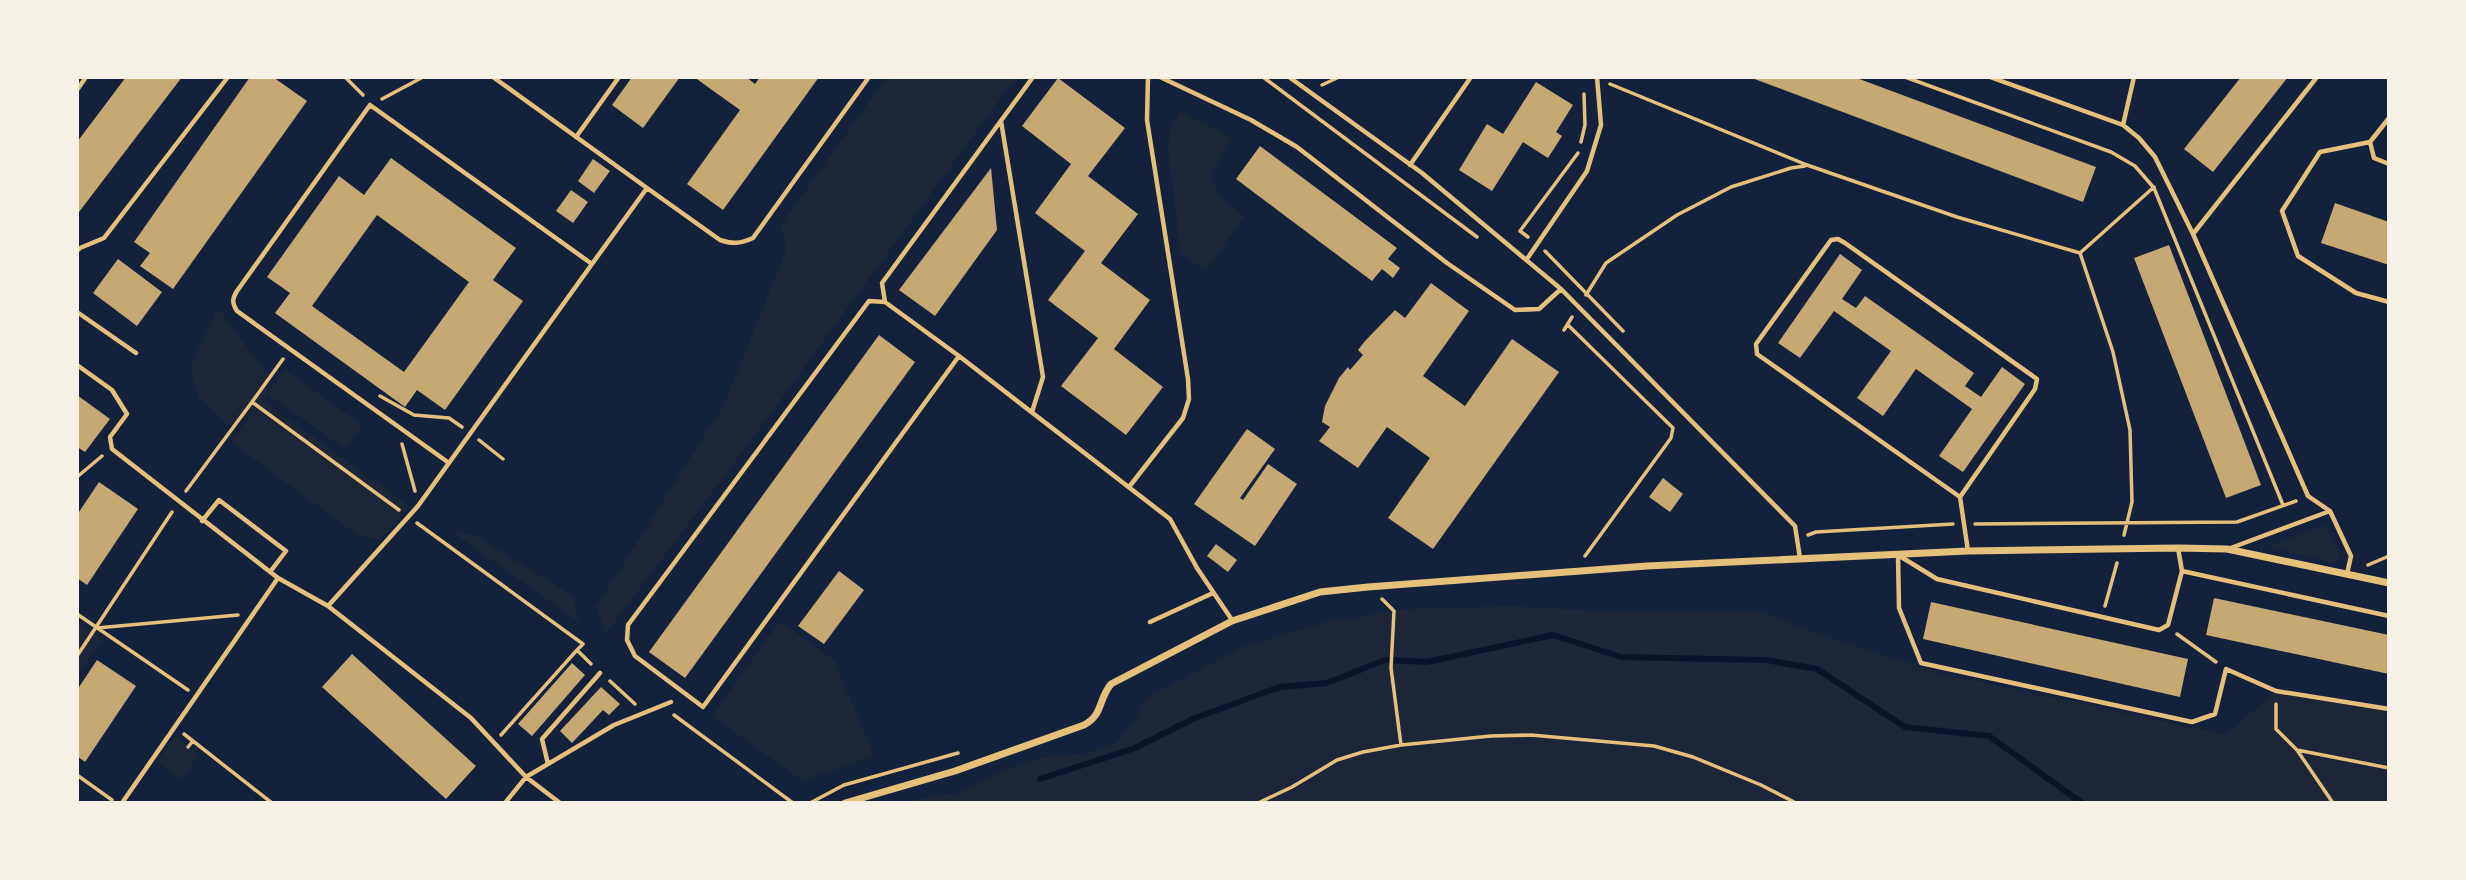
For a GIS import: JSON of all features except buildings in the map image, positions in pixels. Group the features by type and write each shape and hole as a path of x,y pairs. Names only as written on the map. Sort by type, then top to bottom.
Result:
{"street":[{"path":"845,803 955,771 1084,725 1093,720 1103,694 1111,684 1232,621 1332,590 1647,566 1800,558 1968,551 2178,548 2227,549 2389,583"}],"lane":[{"path":"77,90 86,77"},
{"path":"78,248 104,239 228,77"},
{"path":"493,77 720,240 732,244 753,238 869,77"},
{"path":"576,137 619,77"},
{"path":"885,302 882,283 1033,77"},
{"path":"1129,487 1183,418 1189,400 1188,379 1147,120 1148,77"},
{"path":"1160,77 1251,120 1297,147 1447,263 1515,310 1539,309 1561,289"},
{"path":"1289,77 1410,164 1527,258 1561,289 1795,526 1800,558"},
{"path":"1410,164 1471,77"},
{"path":"1990,77 2123,125 2139,138 2155,157 2193,234 2308,496 2330,512 2351,556 2347,575"},
{"path":"2123,125 2134,77"},
{"path":"2193,234 2317,77"},
{"path":"1527,258 1587,171 1601,125 1598,78"},
{"path":"449,463 237,311 233,304 233,297 370,105 592,264"},
{"path":"2389,118 2370,142 2320,152 2282,211 2298,256 2356,293 2389,302"},
{"path":"1001,121 1043,377 1032,412"},
{"path":"2370,142 2374,158 2389,164"},
{"path":"328,606 418,506 647,188"},
{"path":"1960,497 1757,354 1756,344 1831,240 1838,239 1845,243 2037,379 2035,389 1960,497 1968,551"},
{"path":"959,356 703,708 635,656 627,640 628,625 869,301 885,302 959,356 1170,519 1232,621"},
{"path":"77,312 135,353"},
{"path":"77,365 111,390 127,414 110,437 112,449 278,578 328,606 471,718 526,777 560,803"},
{"path":"202,521 219,500 230,508 286,551 270,572"},
{"path":"2227,549 2330,512"},
{"path":"1898,555 1937,579 2159,630 2168,625 2182,570 2178,548"},
{"path":"1898,555 1899,608 1921,663 2192,722 2215,714 2226,669 2276,691 2389,709"},
{"path":"2182,570 2389,616"},
{"path":"122,803 278,578"},
{"path":"1150,622 1213,593"},
{"path":"548,764 542,739 600,673"},
{"path":"505,803 526,777 614,725 671,702"}],"path":[{"path":"345,77 370,105 423,77"},
{"path":"1263,77 1479,239"},
{"path":"1311,91 1339,77"},
{"path":"1905,77 2111,152 2135,166 2154,188 2283,505"},
{"path":"1598,78 1807,165 1957,217 2080,253"},
{"path":"1520,231 1578,154 1585,125 1584,91"},
{"path":"1592,285 1606,264 1677,215 1731,187 1807,165"},
{"path":"2080,253 2164,179"},
{"path":"2080,253 2113,352 2130,430 2132,502 2102,617"},
{"path":"1568,325 1673,428 1671,438 1585,556 1597,555"},
{"path":"77,656 178,502 290,349"},
{"path":"365,402 380,396 414,415 449,418 503,458"},
{"path":"252,402 583,644"},
{"path":"397,425 418,506"},
{"path":"77,477 112,449"},
{"path":"1797,541 1816,531 1964,524 2237,522 2308,496"},
{"path":"1394,611 1391,668 1401,745"},
{"path":"77,614 195,695"},
{"path":"97,628 252,614"},
{"path":"2168,625 2180,637 2226,669"},
{"path":"494,742 577,650"},
{"path":"2276,691 2276,729 2297,750 2333,803"},
{"path":"661,706 793,803"},
{"path":"174,727 272,803"},
{"path":"1258,803 1292,787 1337,760 1401,745 1531,735 1654,746 1693,757 1761,785 1796,803"},
{"path":"188,747 193,741"},
{"path":"2297,750 2389,768"},
{"path":"810,803 844,785 960,753"},
{"path":"77,775 117,803"}],"shaded area":[{"path":"887,77 1016,77 744,450 606,633 596,607 723,406 787,249 780,226"},
{"path":"1180,111 1231,137 1211,176 1219,197 1245,216 1206,270 1181,254 1168,150 1171,127"},
{"path":"218,308 269,377 265,402 410,507 379,540 356,534 231,442 250,415 230,426 198,397 190,366"},
{"path":"285,370 362,425 345,449 268,394"},
{"path":"2325,525 2340,553 2337,564 2267,547"},
{"path":"448,529 474,535 572,595 579,622"},
{"path":"1513,606 1595,611 1760,611 1841,642 1944,674 2226,735 2276,691 2389,709 2389,803 897,803 961,792 1004,770 1045,757 1080,754 1112,746 1133,724 1146,698 1244,646 1327,622 1405,609"},
{"path":"780,621 834,660 874,756 803,781 712,716"},
{"path":"77,622 102,639 77,676"},
{"path":"175,737 199,755 181,780 157,761"}],"waterway":[{"path":"1040,779 1135,748 1195,718 1280,687 1327,683 1385,660 1427,662 1553,635 1621,657 1766,660 1817,669 1905,727 1989,736 2082,803"}]}
